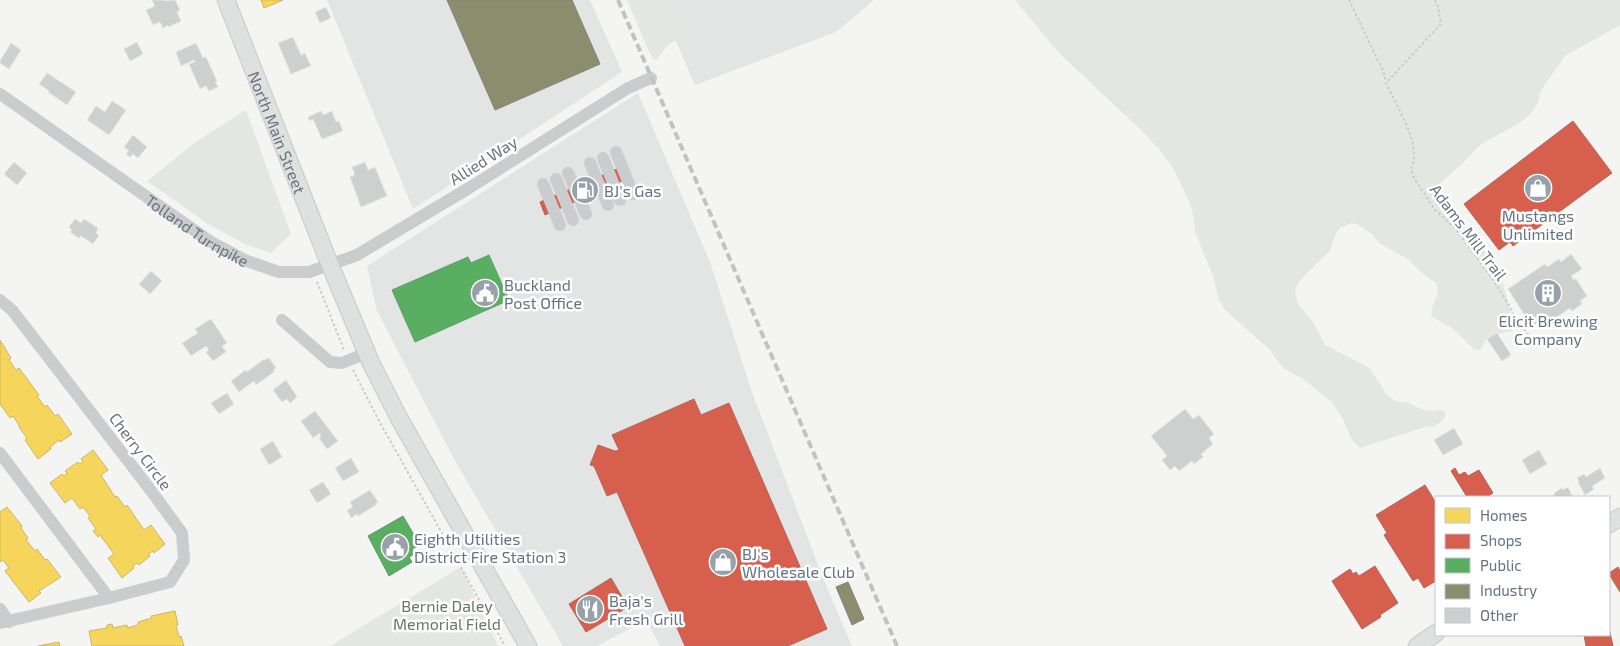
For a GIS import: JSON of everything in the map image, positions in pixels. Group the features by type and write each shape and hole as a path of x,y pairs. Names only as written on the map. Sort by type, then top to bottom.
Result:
{"main road":[{"name":"North Main Street","path":"226,0 330,264"},
{"path":"330,264 366,353 400,418 528,646"},
{"path":"1417,646 1435,634"}],"street":[{"name":"Allied Way","path":"330,264 357,255 470,188 628,88 651,78"},
{"name":"Tolland Turnpike","path":"0,94 211,242 247,261 279,272 309,272 330,264"},
{"path":"600,159 617,201 600,159"},
{"path":"552,180 569,221 552,180"},
{"name":"Cherry Circle","path":"0,300 12,310 149,488 182,534 184,560 170,582 5,622"},
{"path":"282,320 327,361 338,363 348,361 366,353"},
{"path":"0,453 110,598"},
{"path":"0,610 5,622"}],"path":[{"name":"Adams Mill Trail","path":"1349,0 1383,71 1386,82 1411,137 1415,151 1411,169 1414,178 1435,210 1455,228 1494,281 1513,314 1538,348"},
{"path":"1386,82 1441,24 1435,0"},
{"path":"322,294 348,361 378,419 505,646"}],"shaded area":[{"path":"327,0 590,0 622,72 413,209"},
{"path":"658,0 874,0 836,32 695,85"},
{"path":"638,93 710,262 752,392 825,583 852,646 660,646 646,620 597,646 563,646 454,459 377,311 367,266"}],"green space":[{"path":"627,0 666,0 671,9 677,24 677,40 669,44 656,60 650,54"},
{"path":"1015,0 1620,0 1620,25 1565,56 1540,92 1538,103 1533,111 1516,125 1478,147 1436,188 1496,261 1489,263 1502,280 1513,322 1512,331 1497,334 1486,340 1480,350 1474,349 1452,328 1431,316 1432,307 1437,296 1436,283 1409,260 1379,243 1372,234 1357,224 1351,223 1340,228 1336,233 1330,251 1304,276 1297,286 1295,292 1298,304 1314,323 1325,345 1370,368 1386,394 1396,401 1408,403 1424,410 1442,410 1446,414 1443,420 1434,427 1428,426 1360,448 1352,440 1343,419 1331,401 1303,379 1283,368 1269,349 1225,310 1219,300 1213,276 1196,234 1188,199 1173,168 1159,149 1058,52"},
{"path":"246,110 291,234 271,253 245,244 208,224 147,181 197,141"},
{"name":"Bernie Daley Memorial Field","path":"461,567 498,646 330,646"}],"building: Homes":[{"path":"261,0 283,0 264,8"},
{"path":"0,340 16,370 19,368 39,395 37,396 45,407 47,405 55,416 58,414 72,434 60,442 59,440 38,459 25,440 27,438 13,416 10,418 0,404"},
{"path":"93,450 108,470 101,475 115,497 117,496 125,507 127,505 144,530 151,525 165,544 154,553 153,551 148,554 150,556 139,565 137,563 133,566 134,568 122,578 108,558 114,554 100,535 98,537 93,531 96,529 88,518 90,516 83,507 80,509 72,498 65,503 50,483 62,474 64,476 67,473 65,471 78,462 80,464 83,462 81,459"},
{"path":"7,507 22,526 21,528 28,538 26,540 35,551 37,549 45,560 47,559 61,577 39,591 41,593 29,602 5,571 9,568 3,560 0,562 0,512"},
{"path":"175,611 179,637 181,636 184,646 92,646 89,631 107,628 107,625 112,624 113,628 127,625 127,628 152,618 151,616"},
{"path":"59,642 60,646 38,646"}],"building: Shops":[{"name":"Mustangs Unlimited","path":"1573,121 1612,173 1513,246 1510,242 1499,250 1464,204"},
{"name":"BJ's Gas","path":"626,165 631,177 545,215 540,202"},
{"name":"BJ's Wholesale Club","path":"694,399 701,415 729,403 827,629 788,646 685,646 617,492 607,496 594,466 590,465 598,445 615,451 619,450 612,435"},
{"path":"1455,468 1459,475 1465,472 1468,476 1479,470 1493,493 1488,496 1466,496 1451,471"},
{"path":"1425,485 1435,501 1435,582 1424,588 1418,578 1413,581 1384,535 1387,533 1376,515"},
{"path":"1375,566 1398,603 1362,629 1332,581 1350,569 1353,574 1356,572 1359,576"},
{"path":"1618,567 1620,571 1620,592 1610,576 1610,572"},
{"path":"611,578 628,607 586,632 569,604"},
{"path":"1610,632 1613,646 1586,646 1584,636 1610,636"}],"building: Public":[{"path":"489,255 509,300 415,342 392,290 468,257 471,263"},
{"name":"Eighth Utilities District Fire Station 3","path":"403,516 420,545 412,549 415,554 409,557 412,562 389,576 368,536"}],"building: Industry":[{"path":"447,0 572,0 600,64 495,110"},
{"path":"848,582 864,619 852,625 836,587"}],"building: Other":[{"path":"152,0 175,0 180,10 177,12 181,21 163,28 160,22 153,25 146,10 155,6"},
{"path":"326,7 331,18 320,23 315,12"},
{"path":"293,37 301,55 305,53 311,66 291,74 278,43"},
{"path":"137,42 143,54 130,61 124,49"},
{"path":"11,43 21,50 9,69 0,61"},
{"path":"196,43 203,58 206,57 217,81 215,82 218,87 209,91 206,86 200,89 189,64 195,62 194,60 181,66 176,52"},
{"path":"47,73 76,92 67,105 39,84"},
{"path":"112,101 126,110 109,135 87,120 96,106 105,112"},
{"path":"321,111 323,115 332,111 336,122 339,121 343,131 322,139 313,119 309,121 308,117"},
{"path":"133,135 147,147 138,158 133,154 130,157 126,154 129,151 124,147"},
{"path":"14,162 27,173 17,185 4,174"},
{"path":"365,162 368,170 375,167 387,196 361,207 350,177 355,175 352,167"},
{"path":"75,219 81,223 84,219 98,228 96,233 99,235 93,244 81,236 79,238 70,232 72,230 69,227"},
{"name":"Elicit Brewing Company","path":"1571,254 1582,269 1571,276 1574,280 1576,279 1587,296 1580,301 1582,304 1572,311 1570,308 1551,321 1547,316 1532,327 1508,289 1545,264 1547,267 1559,259 1561,262"},
{"path":"151,271 162,281 150,294 139,284"},
{"path":"211,319 227,343 222,346 226,352 213,361 206,352 209,350 206,346 191,356 182,343 198,333 195,329"},
{"path":"1497,333 1511,355 1502,361 1487,339"},
{"path":"269,358 276,368 273,370 274,372 256,385 254,381 239,392 231,381 264,359"},
{"path":"286,380 297,397 290,403 287,399 282,402 273,390"},
{"path":"227,393 234,404 219,414 211,403"},
{"path":"1185,409 1193,419 1199,415 1214,434 1209,438 1213,444 1201,454 1203,457 1194,464 1192,461 1179,471 1175,466 1170,470 1162,460 1167,456 1151,436"},
{"path":"315,411 338,441 327,449 319,438 321,436 320,433 313,438 301,421"},
{"path":"1454,428 1463,444 1443,455 1434,440"},
{"path":"273,441 282,457 269,465 260,449"},
{"path":"1539,450 1547,464 1530,474 1522,460"},
{"path":"351,458 359,472 343,481 335,468"},
{"path":"1600,468 1605,478 1592,486 1594,489 1585,495 1577,478 1584,474 1586,477"},
{"path":"323,482 331,494 317,503 309,490"},
{"path":"1568,487 1572,496 1553,496 1555,495 1554,493 1562,488 1563,490"},
{"path":"370,490 378,502 376,505 351,518 347,510 353,507 350,502"}],"railway":[{"path":"618,0 897,646"}],"place":[{"name":"Mustangs Unlimited","path":"1538,188"},
{"name":"BJ's Gas","path":"585,190"},
{"name":"Buckland Post Office","path":"485,293"},
{"name":"Elicit Brewing Company","path":"1548,293"},
{"name":"Eighth Utilities District Fire Station 3","path":"395,547"},
{"name":"BJ's Wholesale Club","path":"723,562"},
{"name":"Baja's Fresh Grill","path":"590,609"}]}
